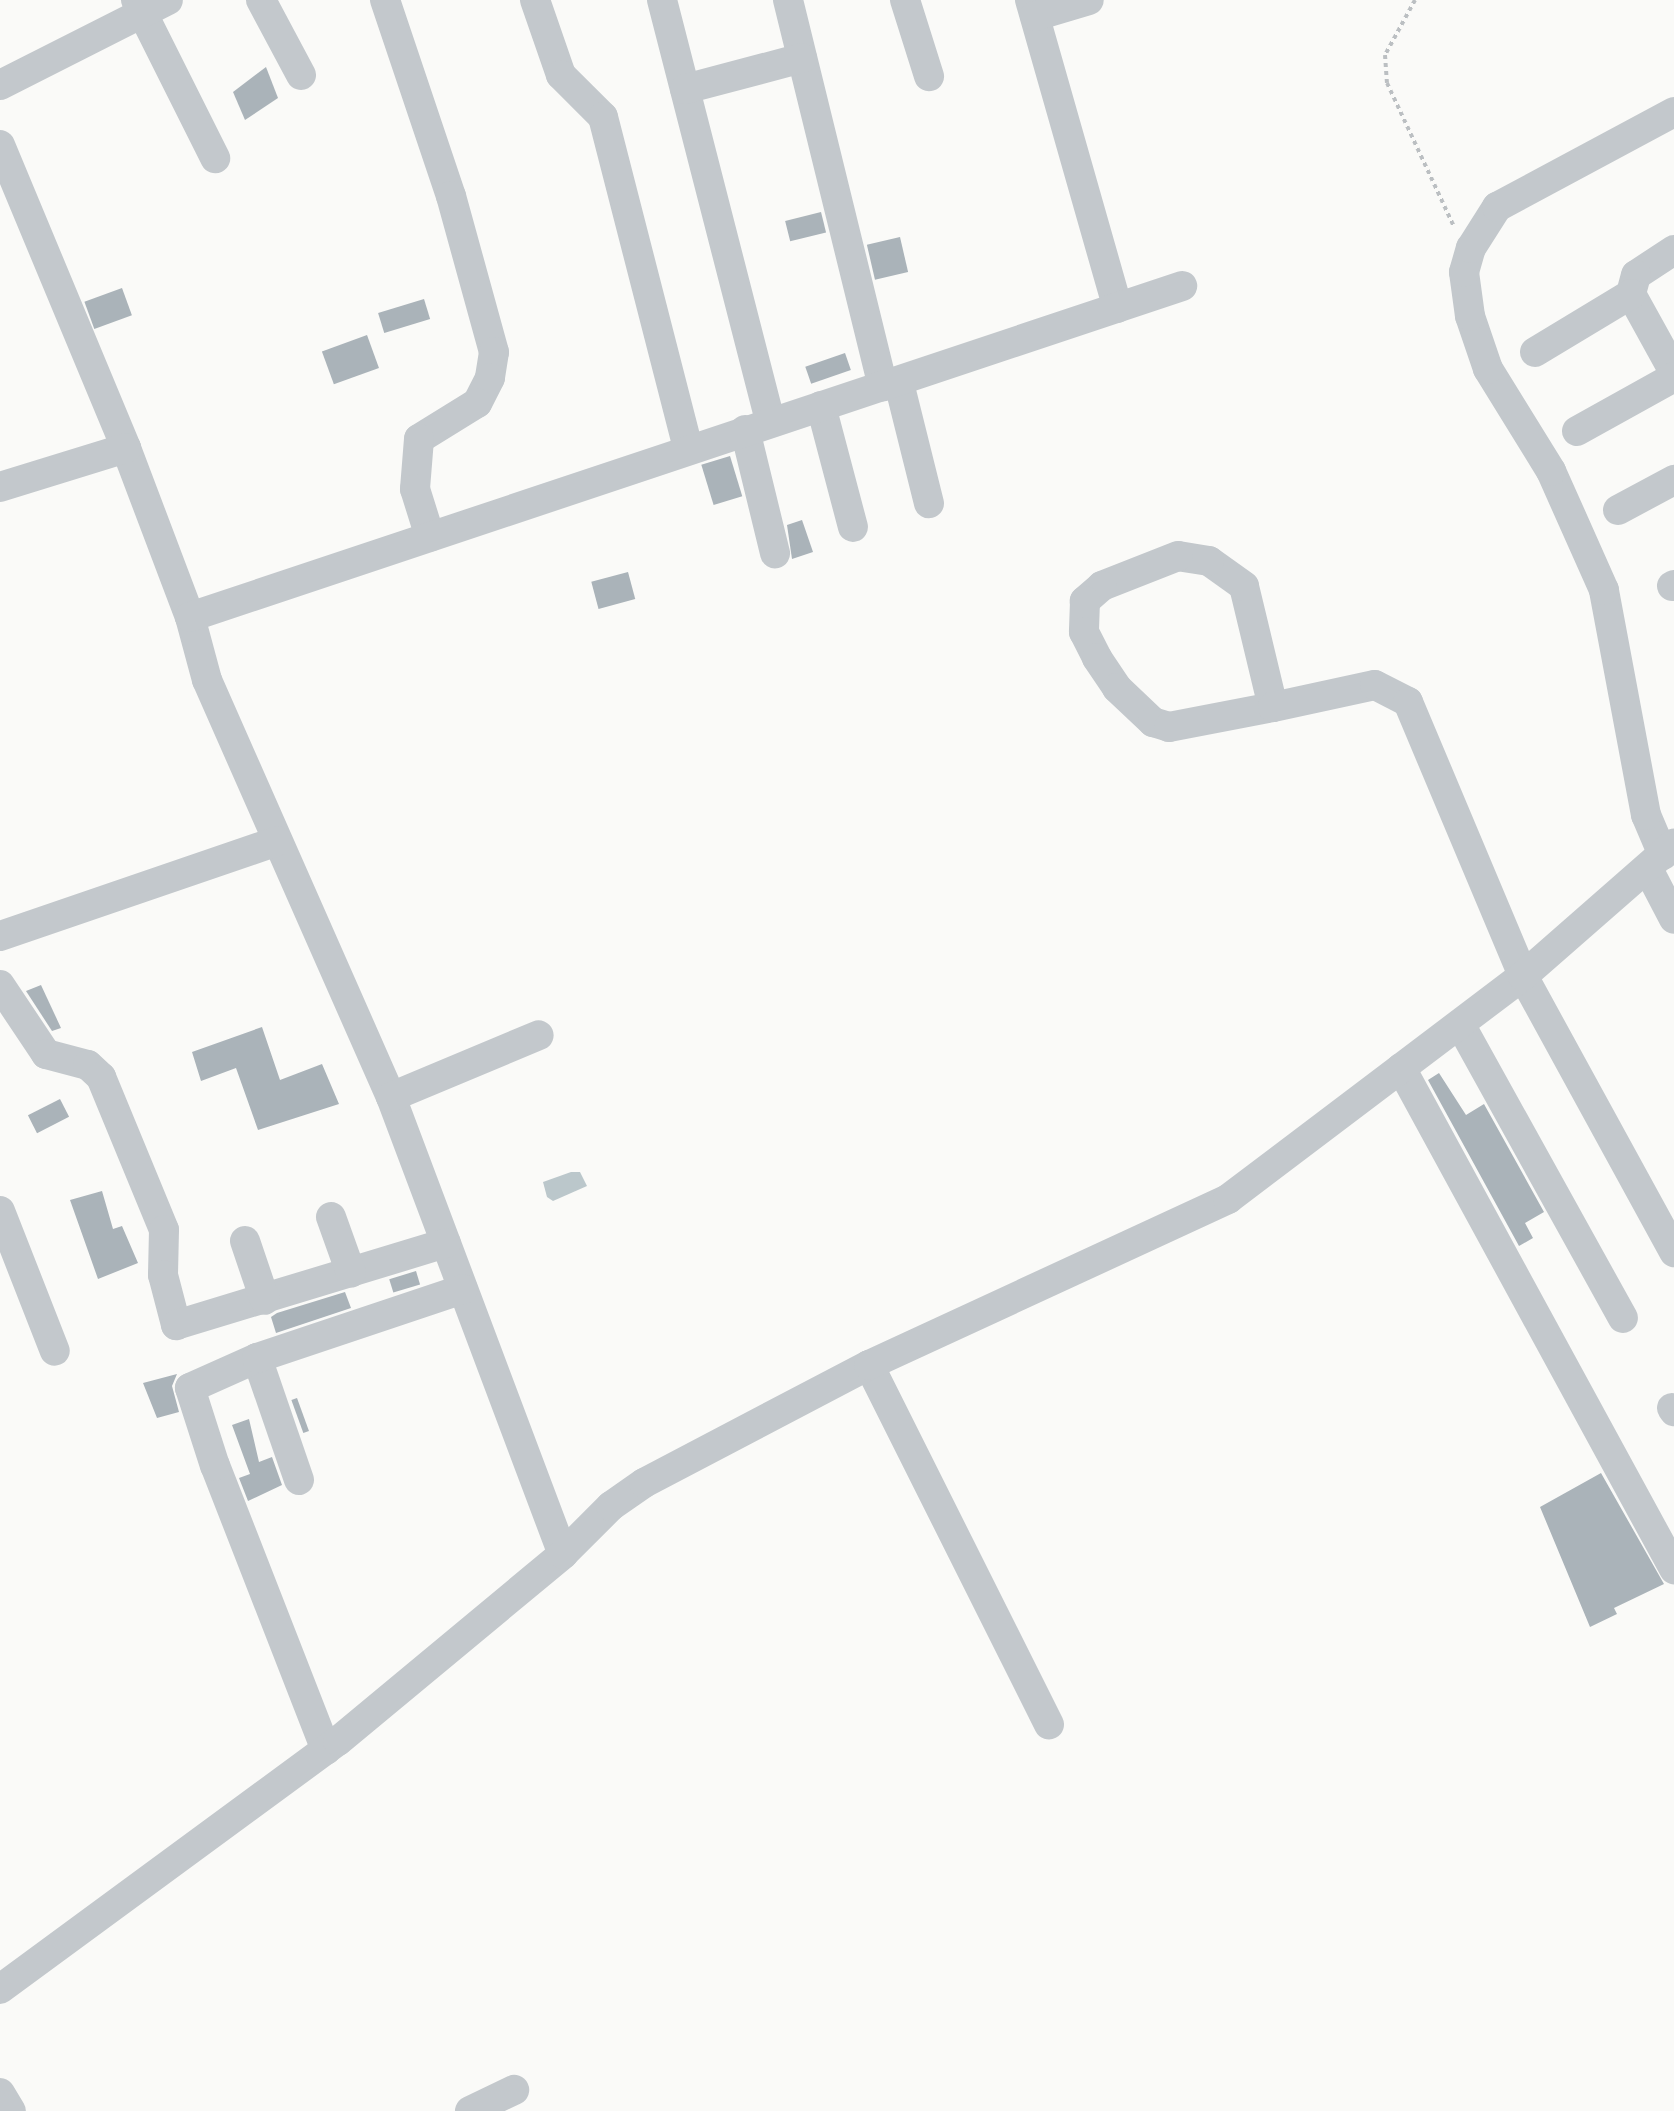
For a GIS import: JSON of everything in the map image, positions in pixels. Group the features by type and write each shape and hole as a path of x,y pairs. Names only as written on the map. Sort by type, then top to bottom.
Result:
{"street":[{"path":"261,0 301,75"},
{"path":"385,0 446,182 494,352 490,378 477,403 419,439 415,489 430,537"},
{"path":"535,0 561,75 603,117 688,449"},
{"path":"662,0 685,89 758,426 775,553"},
{"path":"788,0 891,385 929,503"},
{"path":"905,0 929,76"},
{"path":"1089,0 1032,8 1118,308"},
{"path":"0,85 149,4 215,158"},
{"path":"685,89 802,58"},
{"path":"1674,112 1497,207 1471,248 1464,272 1470,316 1488,369 1551,471 1604,590 1646,815 1662,856 1674,919"},
{"path":"0,145 126,448 190,617 207,680 391,1097 563,1554"},
{"path":"1577,431 1674,374 1631,294 1636,275 1674,250"},
{"path":"190,617 1182,286"},
{"path":"1535,352 1631,294"},
{"path":"821,406 853,527"},
{"path":"0,487 126,448"},
{"path":"1618,510 1674,480"},
{"path":"1273,707 1244,586 1209,561 1178,556 1102,586 1085,601 1084,632 1097,658 1117,688 1153,722 1169,727 1273,707 1375,685 1408,702 1523,976 1674,1252"},
{"path":"0,936 277,841"},
{"path":"0,1989 326,1750 563,1554 611,1506 644,1483 869,1365 1228,1199 1523,976 1662,856"},
{"path":"0,985 46,1054 88,1065 101,1077 164,1230 163,1275 176,1325 446,1243"},
{"path":"1460,1024 1623,1318"},
{"path":"391,1097 539,1035"},
{"path":"1401,1068 1674,1569"},
{"path":"0,1211 55,1351"},
{"path":"331,1217 351,1273"},
{"path":"245,1241 265,1300"},
{"path":"326,1750 191,1395 194,1382 463,1289"},
{"path":"257,1358 299,1480"},
{"path":"869,1365 1049,1725"},
{"path":"470,2111 514,2090"},
{"path":"0,2093 11,2111"}],"path":[{"path":"1415,0 1385,55 1387,83 1454,230"}],"shaded area":[{"path":"580,1172 587,1186 553,1201 547,1197 543,1182"}],"building":[{"path":"266,67 278,98 245,120 233,92"},
{"path":"821,212 826,232 790,241 785,221"},
{"path":"900,237 908,272 875,280 867,245"},
{"path":"122,288 132,315 94,329 84,302"},
{"path":"424,299 430,319 384,333 378,313"},
{"path":"367,335 379,368 334,384 322,351"},
{"path":"845,353 851,370 811,384 805,367"},
{"path":"730,456 742,496 714,505 701,465"},
{"path":"802,520 813,552 792,559 787,525"},
{"path":"628,572 635,599 599,609 591,582"},
{"path":"41,985 61,1028 52,1031 26,991"},
{"path":"262,1027 280,1080 322,1064 339,1104 258,1130 236,1068 201,1081 192,1052"},
{"path":"1439,1073 1466,1115 1484,1104 1544,1212 1525,1223 1533,1238 1519,1246 1428,1080"},
{"path":"60,1099 69,1117 37,1133 28,1115"},
{"path":"102,1191 113,1229 122,1226 138,1263 98,1279 70,1200"},
{"path":"416,1271 420,1284 393,1293 389,1279"},
{"path":"345,1292 351,1308 276,1333 271,1317 277,1313"},
{"path":"177,1374 172,1386 179,1412 157,1418 143,1383"},
{"path":"297,1398 309,1431 303,1433 291,1400"},
{"path":"249,1419 259,1462 272,1457 282,1485 248,1501 239,1478 250,1474 232,1425"},
{"path":"1601,1473 1664,1584 1614,1608 1617,1614 1590,1627 1540,1507"}]}
